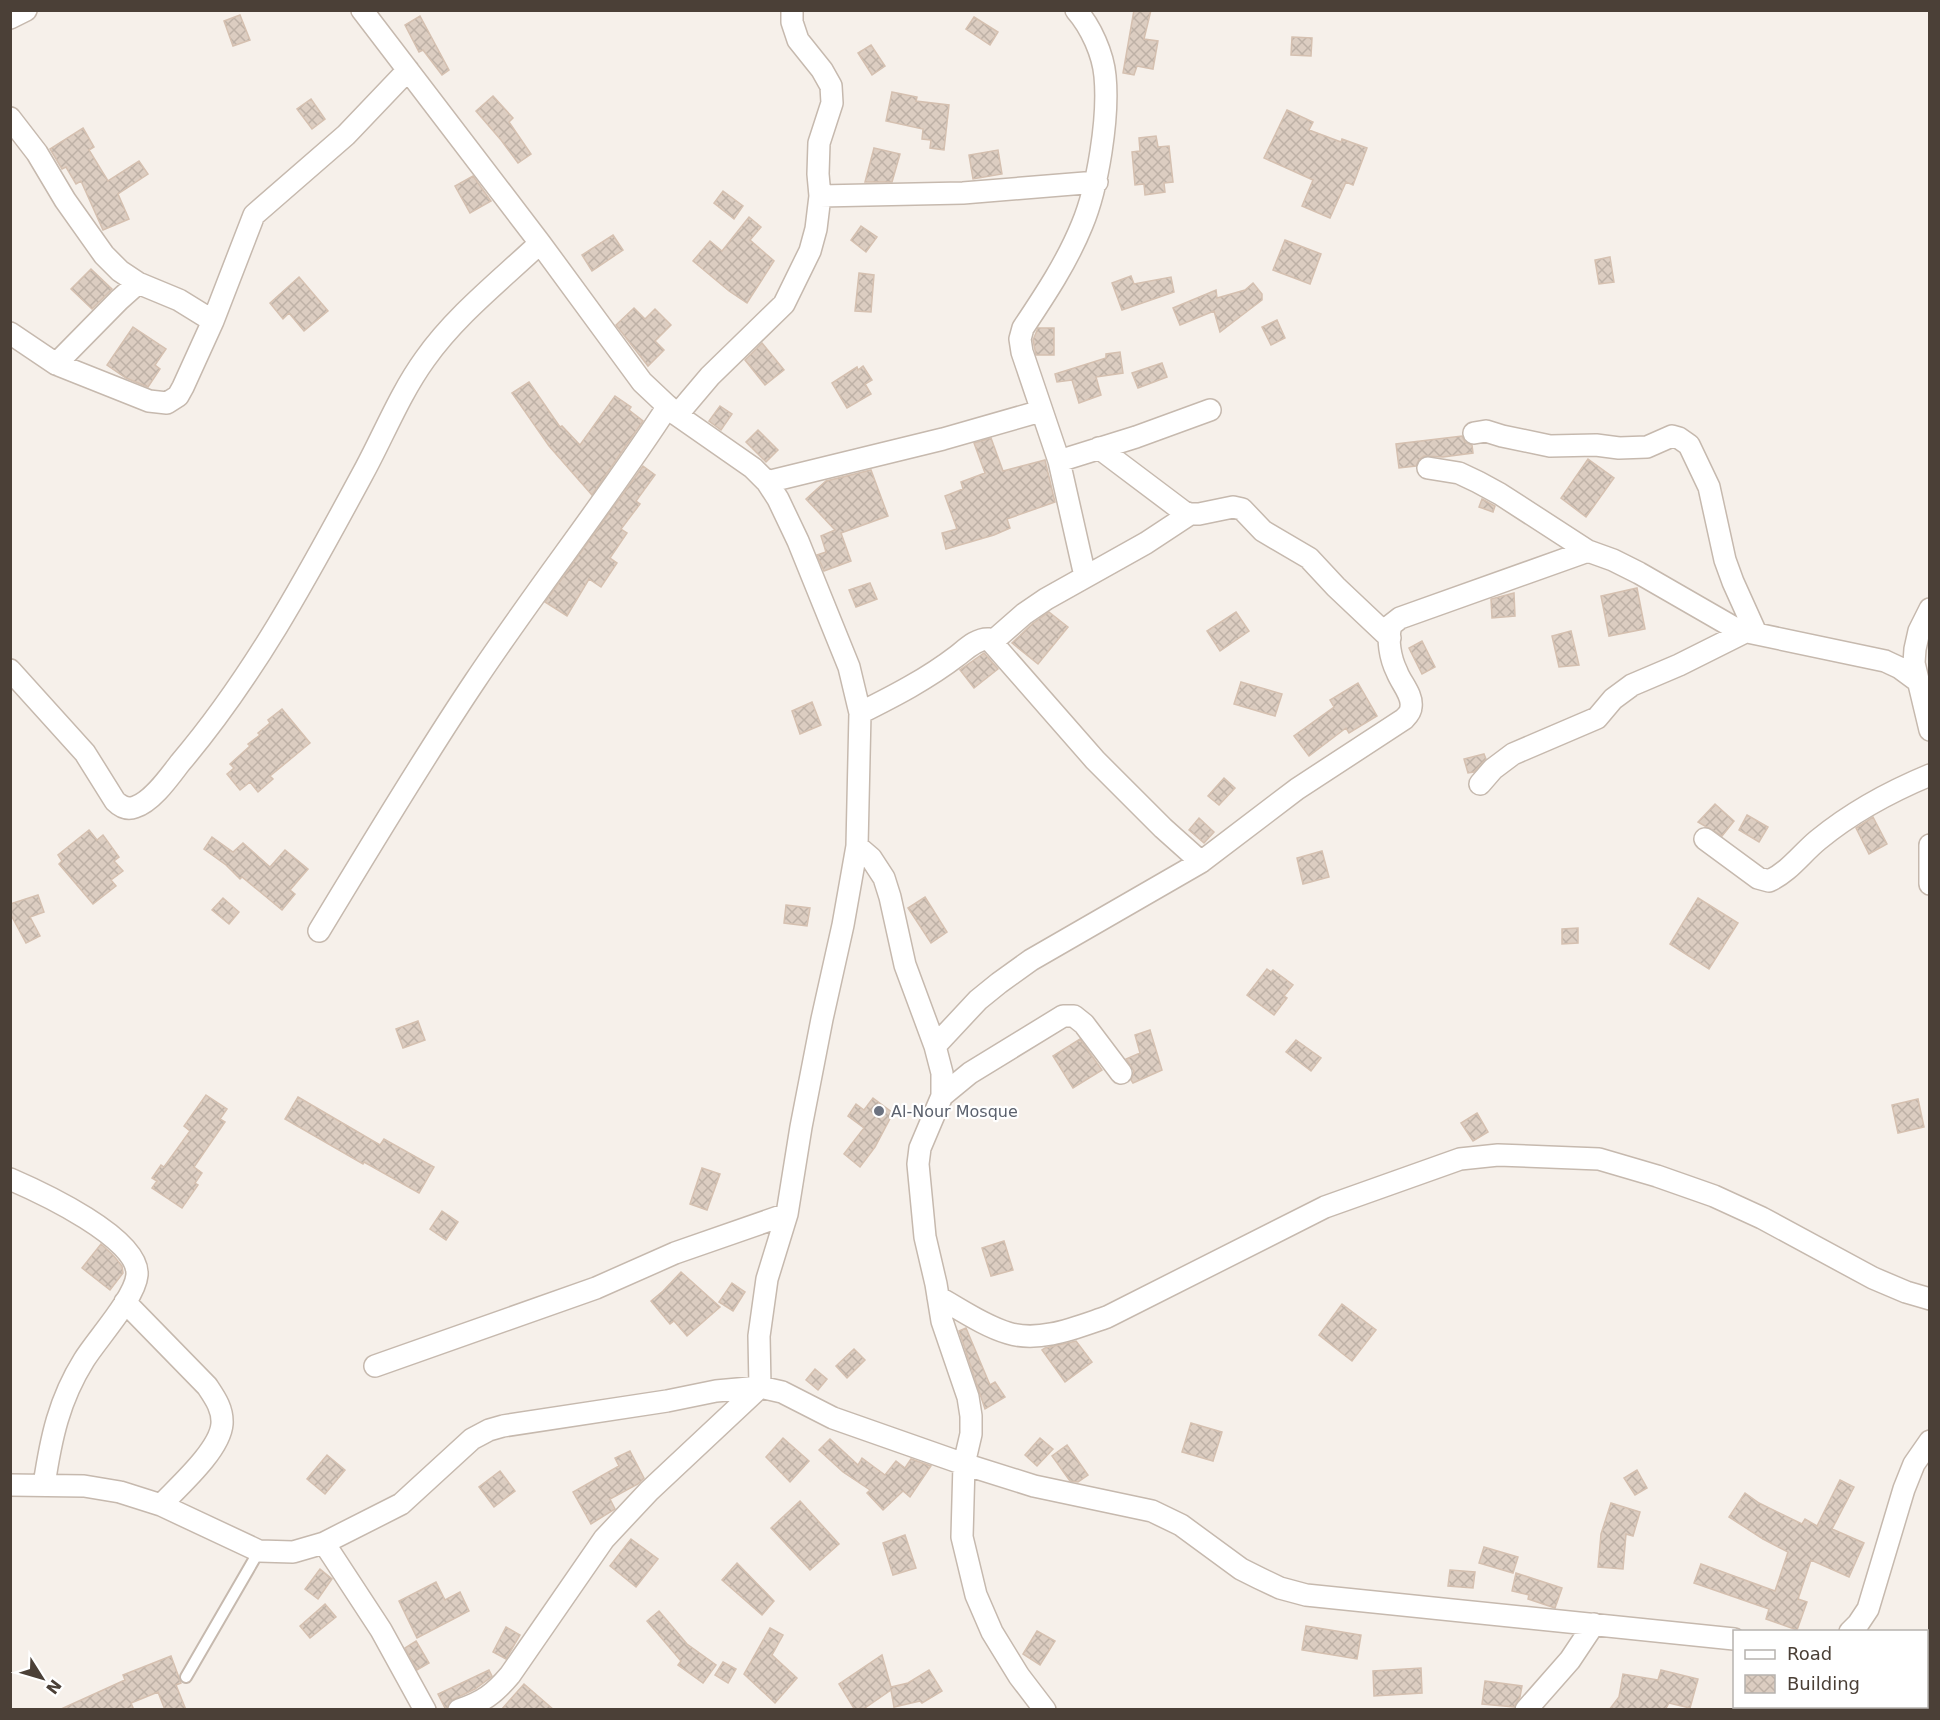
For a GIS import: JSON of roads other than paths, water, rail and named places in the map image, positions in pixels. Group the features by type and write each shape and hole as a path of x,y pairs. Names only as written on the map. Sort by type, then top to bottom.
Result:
{"street":[{"path":"10,18 26,10"},
{"path":"362,10 540,243 642,382 672,410 753,468 767,482 778,499 798,541 849,667 860,713 857,846 843,925 822,1019 788,1214 767,1279 759,1336 760,1387 649,1491 604,1539 496,1692 478,1704 459,1710"},
{"path":"319,931 475,681 639,450 672,410 784,304 810,251 816,229 820,196 819,143 832,103 831,86 822,69 798,40 792,22 792,10"},
{"path":"1076,10 1085,20 1097,46 1105,76 1104,115 1097,182 1083,223 1065,262 1021,333 1022,352 1059,461 1085,576"},
{"path":"10,333 56,364 149,401 167,403 178,396 213,321 254,215 346,135 408,70"},
{"path":"10,118 37,153 65,201 104,255 120,271 138,283 179,300 213,321"},
{"path":"820,196 963,193 1097,182"},
{"path":"10,670 86,753 115,801 122,807 134,808 146,801 194,747 253,668 305,580 368,464 404,390 425,358 461,317 540,243"},
{"path":"56,364 138,283"},
{"path":"1059,461 1136,437 1210,410"},
{"path":"767,482 933,442 1041,411"},
{"path":"1474,433 1486,431 1550,446 1647,447 1672,436 1689,445 1709,487 1725,560 1750,632"},
{"path":"1099,448 1184,512 1190,514"},
{"path":"1428,468 1459,473 1478,482 1588,551 1613,560 1750,632 1885,661 1900,668 1919,682"},
{"path":"992,642 1024,614 1085,576 1146,543 1190,514 1233,507 1242,509 1263,531 1310,558 1336,588 1389,638"},
{"path":"935,1046 978,1000 1023,965 1201,862 1297,789 1404,720 1411,708 1411,700 1396,671 1389,638 1391,624 1400,618 1588,551"},
{"path":"1929,609 1919,631 1914,663 1929,730"},
{"path":"1480,784 1493,769 1514,754 1597,718 1613,699 1632,685 1750,632"},
{"path":"860,713 932,674 979,640 986,638 992,642 1095,760 1201,862"},
{"path":"1705,839 1758,878 1769,881 1780,876 1816,841 1849,815 1898,788 1929,775"},
{"path":"1929,845 1929,884"},
{"path":"857,846 871,858 884,878 905,965 935,1046 942,1073 942,1096 923,1141 918,1164 925,1237 942,1321 968,1397 971,1416 971,1434 964,1464 962,1537 976,1595 992,1632 1018,1676 1045,1710"},
{"path":"942,1096 970,1073 1063,1016 1074,1016 1084,1024 1120,1072"},
{"path":"938,1297 1007,1333 1024,1336 1041,1335 1079,1326 1107,1317 1325,1207 1460,1159 1498,1155 1599,1159 1657,1176 1714,1196 1762,1218 1873,1278 1929,1299"},
{"path":"10,1179 77,1212 124,1248 135,1264 137,1276 124,1302 84,1360 64,1400 52,1437 45,1485"},
{"path":"375,1366 576,1296 675,1253 788,1214"},
{"path":"124,1302 207,1386 217,1400 221,1412 222,1425 214,1444 161,1505"},
{"path":"10,1485 84,1486 120,1492 161,1505 259,1551 293,1552 324,1544 401,1504 472,1439 489,1430 716,1391 760,1387 782,1392 833,1418 964,1464 1034,1486 1152,1511 1181,1525 1241,1569 1280,1588 1306,1595 1733,1639"},
{"path":"1852,1630 1868,1609 1911,1472 1929,1441"},
{"path":"324,1544 381,1630 425,1710"},
{"path":"1526,1710 1570,1660 1594,1624"}],"lane":[{"path":"186,1677 259,1551"}],"place":[{"name":"Al-Nour Mosque","path":"879,1111"}]}
